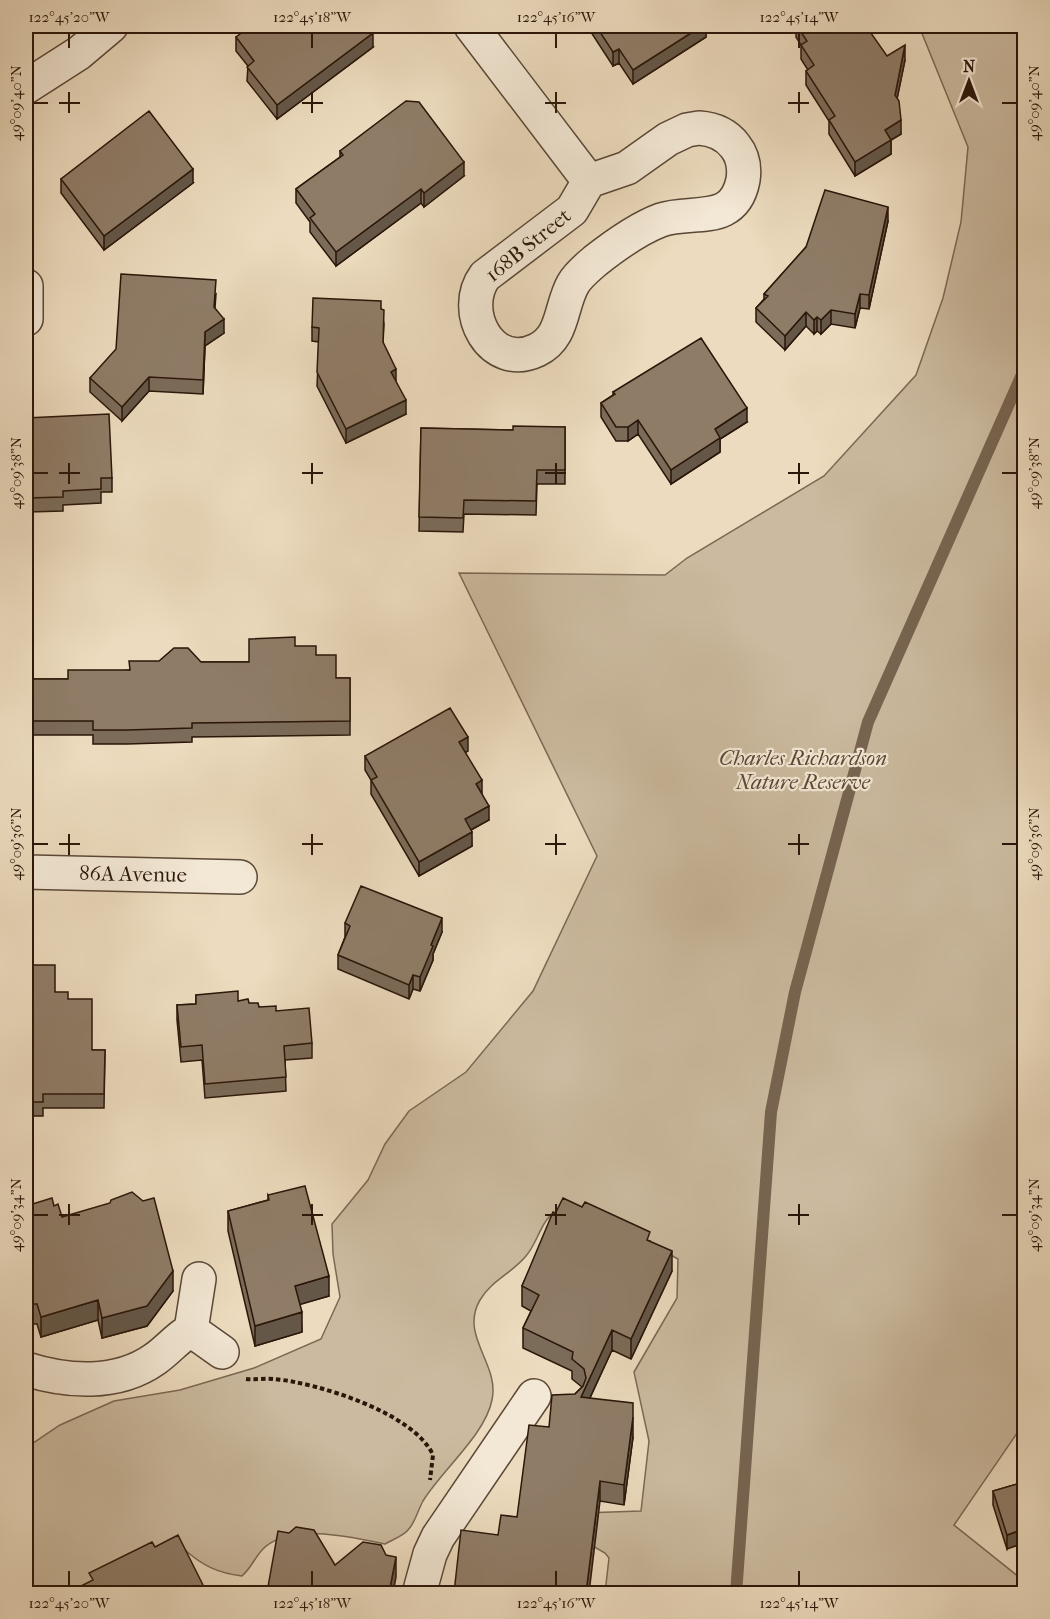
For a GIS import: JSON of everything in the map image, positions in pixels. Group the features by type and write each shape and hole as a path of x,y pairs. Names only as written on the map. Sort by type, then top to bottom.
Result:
{"street":[{"path":"26,87 79,53 111,26"},
{"path":"471,26 589,182"},
{"name":"168B Street","path":"699,128 714,131 732,142 742,159 744,168 740,189 727,207 709,215 669,218 640,230 602,255 578,277 572,286 557,330 549,341 528,353 503,351 486,338 477,322 474,300 480,284 492,270 572,210 589,182 627,168 668,139 687,130 699,128"},
{"path":"26,285 26,319"},
{"name":"86A Avenue","path":"26,872 240,877"},
{"path":"26,1369 81,1380 120,1375 153,1361 191,1330 199,1279"},
{"path":"191,1330 222,1352"},
{"path":"419,1593 430,1554 525,1388 567,1397"}],"path":[{"path":"241,1379 273,1379 310,1386 355,1399 405,1425 429,1445 433,1455 430,1489 438,1500 455,1511"}],"green space":[{"name":"Charles Richardson Nature Reserve","path":"919,26 1024,26 1024,1423 954,1525 1024,1581 1024,1593 605,1593 609,1558 605,1553 584,1541 582,1513 641,1511 649,1441 634,1372 677,1298 678,1259 656,1247 560,1209 544,1223 526,1256 480,1300 475,1313 474,1326 491,1374 492,1400 488,1413 472,1439 431,1489 413,1524 403,1534 385,1544 338,1535 287,1536 273,1541 262,1550 242,1576 211,1568 185,1550 77,1593 26,1594 26,1448 60,1425 114,1401 180,1390 254,1368 321,1339 340,1297 333,1254 332,1224 368,1180 385,1144 409,1111 466,1072 533,991 597,856 459,573 665,575 687,558 824,476 916,375 943,298 961,222 968,147"}],"building":[{"path":"251,26 368,26 373,33 277,105 247,67 254,61 236,37"},
{"path":"596,26 702,26 633,70 619,49 613,52"},
{"path":"797,26 866,26 887,56 905,45 895,95 899,101 901,120 885,130 891,140 855,162 829,120 835,116 806,71 814,65 801,45 807,41"},
{"path":"406,101 419,102 464,162 424,193 421,189 336,252 310,218 315,214 296,189 343,155 340,151"},
{"path":"149,111 193,169 104,236 61,179"},
{"path":"825,190 888,207 869,295 860,294 855,314 831,310 821,320 817,317 814,320 806,312 785,336 756,308 768,296 764,294 806,247"},
{"path":"121,274 216,280 214,307 224,319 205,332 203,380 149,377 122,407 90,378 116,349"},
{"path":"313,298 381,301 381,309 384,310 383,342 396,369 391,372 406,400 346,429 317,372 319,328 312,327"},
{"path":"701,338 747,408 715,429 720,438 671,470 638,420 628,427 616,427 601,403 615,394 613,392"},
{"path":"109,414 112,478 101,478 101,489 63,491 63,497 27,498 28,508 26,508 26,418"},
{"path":"513,426 565,427 565,470 537,470 536,501 464,500 463,518 419,517 421,428 513,430"},
{"path":"295,637 295,646 316,646 316,655 336,655 336,678 350,678 350,721 192,723 192,728 93,730 93,721 26,721 26,679 68,679 68,670 130,670 129,661 159,661 174,648 188,648 201,662 249,662 249,639"},
{"path":"450,708 468,737 459,742 482,780 476,784 489,806 465,819 472,832 419,862 371,780 377,777 365,756"},
{"path":"361,886 442,918 420,977 413,975 409,985 338,955 350,926 345,923"},
{"path":"26,965 55,965 55,992 68,992 68,999 92,999 92,1050 105,1050 104,1094 43,1094 43,1102 26,1102"},
{"path":"238,991 238,1001 248,999 249,1003 258,1003 259,1007 276,1006 276,1011 309,1008 312,1043 284,1046 286,1077 205,1084 202,1045 181,1047 177,1005 196,1004 196,995"},
{"path":"305,1186 329,1276 295,1286 302,1312 255,1326 228,1211 269,1200 268,1195"},
{"path":"132,1192 143,1201 154,1198 173,1271 147,1306 102,1318 98,1300 41,1317 37,1304 26,1304 26,1206 52,1198 54,1206 58,1204 62,1217 110,1203 111,1200"},
{"path":"563,1198 582,1207 585,1202 650,1232 647,1240 672,1251 631,1339 612,1330 581,1397 633,1403 624,1485 600,1481 586,1593 454,1593 461,1530 498,1535 501,1515 517,1517 529,1425 549,1427 552,1395 575,1394 583,1386 586,1378 584,1369 572,1359 573,1352 523,1328 539,1295 522,1286 553,1212 555,1214"},
{"path":"1024,1482 1024,1529 1007,1535 993,1491"},
{"path":"296,1527 314,1530 335,1565 363,1542 381,1545 386,1555 396,1557 389,1593 262,1593 263,1587 268,1587 278,1531 289,1533"},
{"path":"178,1535 207,1593 77,1593 77,1588 93,1580 89,1573 152,1542 155,1547"}],"waterway":[{"path":"736,1594 771,1112 795,992 868,722 1024,370"}]}
